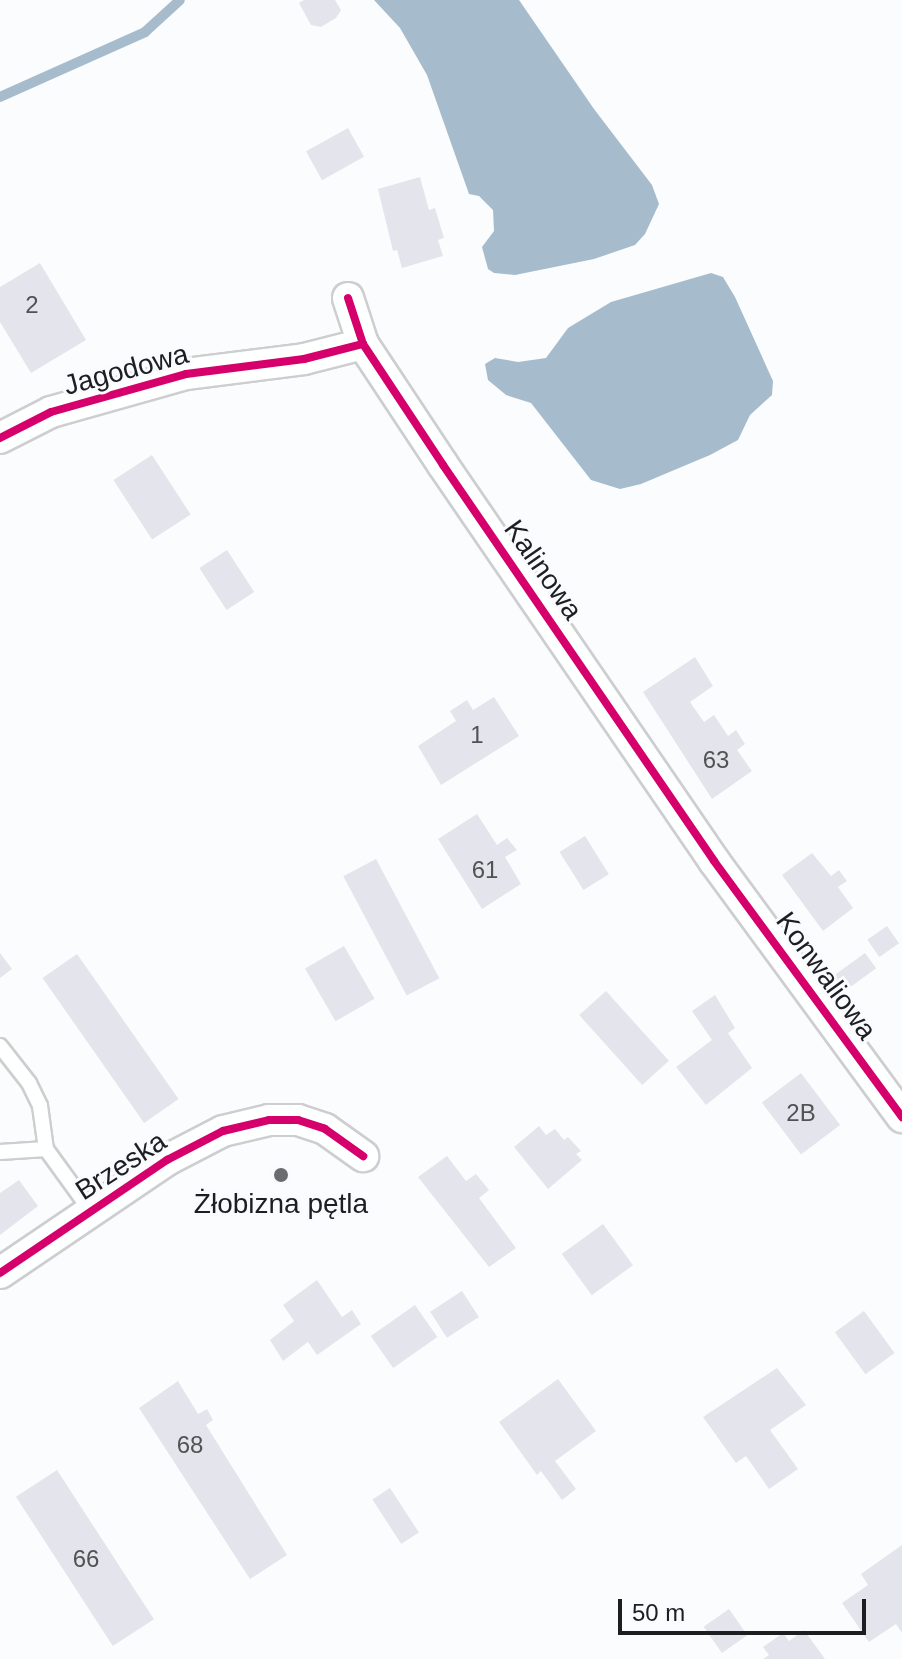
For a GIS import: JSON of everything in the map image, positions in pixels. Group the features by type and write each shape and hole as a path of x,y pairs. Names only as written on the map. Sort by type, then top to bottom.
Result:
{"street":[{"name":"Kalinowa","path":"348,298 363,344 714,861"},
{"name":"Jagodowa","path":"0,438 51,412 186,374 304,359 363,344"},
{"name":"Konwaliowa","path":"714,861 902,1117"},
{"name":"Brzeska","path":"0,1273 167,1160 223,1131 269,1120 298,1120 325,1129 363,1156"}],"lane":[{"path":"0,1046 29,1083 40,1106 46,1149 91,1211"},
{"path":"0,1152 46,1149"}],"water":[{"path":"374,0 519,0 594,109 652,185 659,204 645,234 635,245 594,259 515,275 494,273 488,269 482,247 494,231 493,210 479,196 469,194 427,75 400,28"},
{"path":"711,273 723,277 735,297 773,381 772,395 750,415 738,440 710,455 641,484 620,489 591,480 531,403 506,395 488,380 485,364 495,358 518,362 546,358 568,328 611,302"}],"building":[{"path":"304,0 335,0 341,10 336,18 321,27 311,25 299,3"},
{"path":"348,128 364,157 322,180 306,151"},
{"path":"420,177 429,210 435,208 444,238 438,240 443,256 402,268 397,250 393,251 378,189"},
{"path":"40,263 86,340 31,373 0,322 0,287"},
{"path":"152,455 191,515 152,540 113,480"},
{"path":"227,550 254,592 227,610 199,568"},
{"path":"695,657 713,686 690,702 704,722 714,715 728,736 736,730 745,744 737,750 752,771 712,799 643,692"},
{"path":"494,697 519,736 441,785 418,746 456,721 450,711 467,700 473,710"},
{"path":"477,814 497,845 507,838 517,850 505,857 521,884 482,909 438,839"},
{"path":"585,836 609,874 583,890 560,852"},
{"path":"812,853 831,876 839,870 847,881 838,887 853,908 823,931 782,875"},
{"path":"376,859 439,978 407,996 343,876"},
{"path":"887,926 899,943 879,957 867,940"},
{"path":"344,946 375,999 336,1021 305,968"},
{"path":"0,953 12,969 0,978"},
{"path":"865,953 876,968 837,997 825,982"},
{"path":"77,954 179,1099 144,1123 43,978"},
{"path":"606,991 669,1061 642,1085 579,1015"},
{"path":"715,995 735,1028 728,1033 752,1068 706,1105 676,1067 712,1040 692,1011"},
{"path":"801,1073 840,1125 801,1154 762,1102"},
{"path":"539,1126 546,1135 555,1129 564,1140 568,1137 581,1151 576,1154 582,1160 548,1189 514,1147"},
{"path":"447,1156 466,1181 476,1174 489,1190 479,1198 516,1248 489,1267 418,1177"},
{"path":"19,1180 38,1206 0,1235 0,1193"},
{"path":"603,1224 633,1265 592,1295 562,1254"},
{"path":"317,1280 342,1317 352,1310 361,1324 317,1355 308,1342 283,1361 270,1340 294,1321 283,1305"},
{"path":"462,1291 479,1317 447,1338 430,1312"},
{"path":"415,1305 437,1337 393,1368 371,1336"},
{"path":"864,1311 895,1353 865,1374 835,1332"},
{"path":"777,1368 806,1405 770,1430 798,1469 769,1489 746,1456 736,1463 703,1417"},
{"path":"558,1379 596,1431 555,1461 576,1489 562,1500 541,1471 537,1475 499,1422"},
{"path":"178,1381 198,1414 207,1409 213,1420 206,1425 287,1555 250,1579 139,1408"},
{"path":"57,1470 154,1619 113,1646 16,1497"},
{"path":"390,1488 419,1532 401,1544 372,1499"},
{"path":"902,1545 902,1633 896,1624 869,1642 842,1603 868,1585 861,1574"},
{"path":"729,1609 747,1635 722,1653 704,1627"},
{"path":"804,1630 825,1659 763,1659 769,1655 763,1647 783,1633 789,1641"}],"waterway":[{"path":"0,97 145,32 180,0"}],"cycle path":[{"path":"348,298 363,344 443,465 714,861 902,1117"},
{"path":"0,438 51,412 186,374 304,359 363,344"},
{"path":"0,1273 167,1160 223,1131 269,1120 298,1120 325,1129 363,1156"}],"place":[{"name":"Żłobizna pętla","path":"281,1175"}]}
